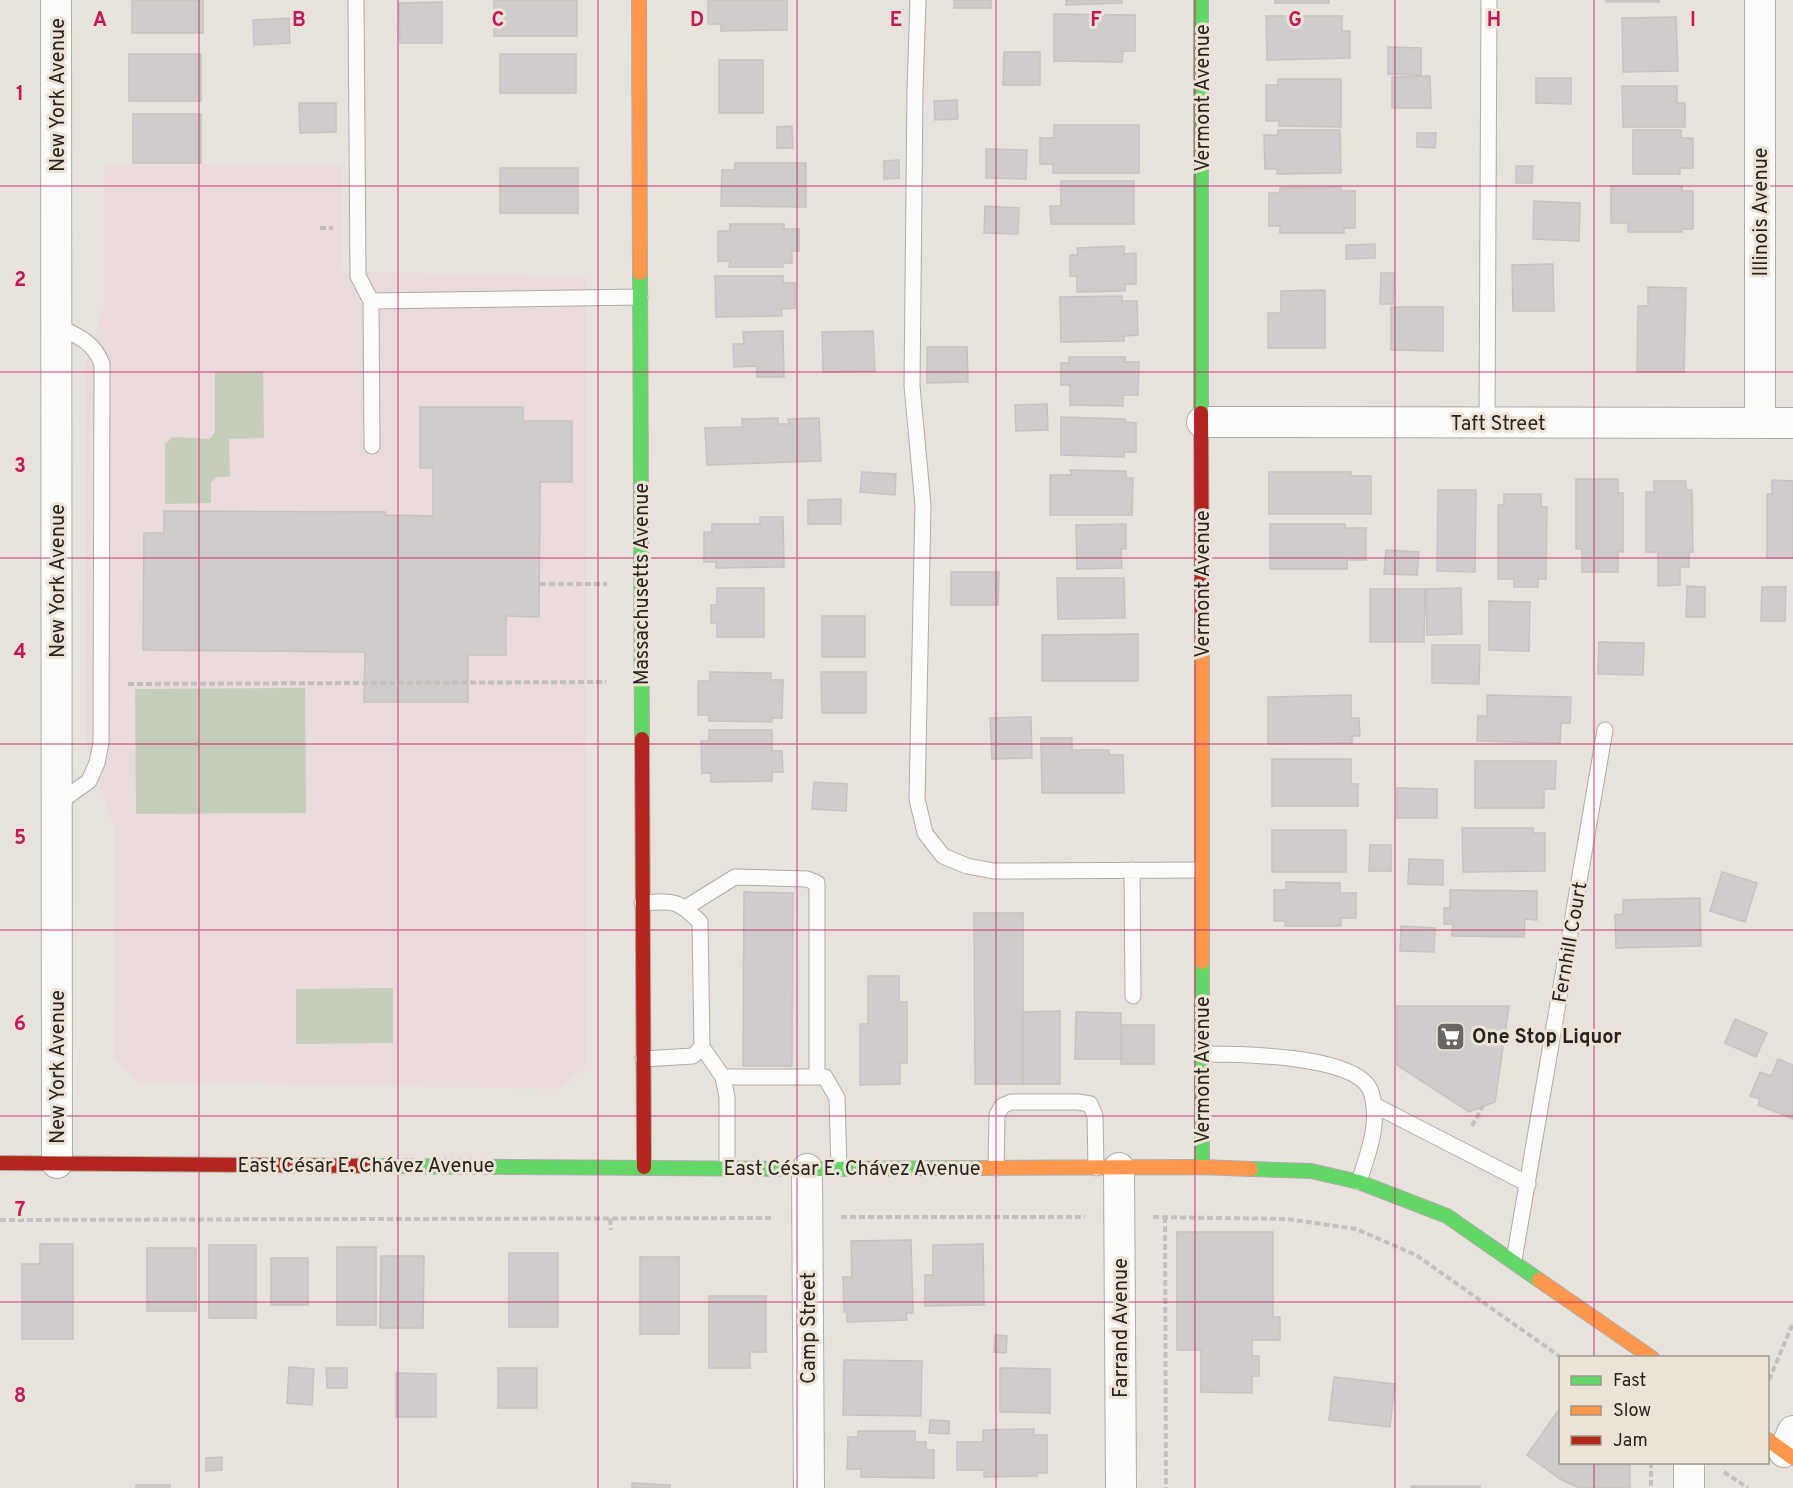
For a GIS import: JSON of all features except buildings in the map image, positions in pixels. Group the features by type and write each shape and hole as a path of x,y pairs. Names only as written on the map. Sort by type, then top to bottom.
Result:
{"street":[{"name":"New York Avenue","path":"56,0 57,1163"},
{"name":"Massachusetts Avenue","path":"639,0 644,1167"},
{"name":"Vermont Avenue","path":"1201,0 1202,1167"},
{"name":"Illinois Avenue","path":"1760,0 1760,423"},
{"name":"Taft Street","path":"1202,422 1793,423"},
{"name":"East César E. Chávez Avenue","path":"0,1163 807,1169 1202,1167 1311,1171 1359,1182 1447,1216 1514,1260 1649,1356"},
{"name":"Farrand Avenue","path":"1108,1168 1121,1488"},
{"name":"Camp Street","path":"807,1169 809,1488"},
{"path":"1689,1488 1704,1465"}],"lane":[{"path":"356,0 358,276 371,301 372,446"},
{"path":"918,0 912,386 923,506 917,799 925,833 943,856 967,866 994,871 1201,870"},
{"path":"1487,423 1489,0"},
{"path":"371,301 640,297"},
{"path":"57,326 88,341 98,352 102,364 102,388 100,743 97,763 88,782 57,804"},
{"name":"Fernhill Court","path":"1514,1260 1605,730"},
{"path":"1132,870 1133,996"},
{"path":"686,908 735,877 807,879 817,883 817,1077"},
{"path":"642,903 673,901 686,908 700,922 702,1047 723,1077 727,1097 727,1168"},
{"path":"643,1059 693,1056 702,1047"},
{"path":"1202,1054 1301,1059 1345,1071 1364,1082 1371,1089 1375,1119 1372,1140 1359,1182"},
{"path":"723,1077 825,1077 837,1098 839,1169"},
{"path":"996,1168 997,1115 1002,1106 1011,1102 1090,1104 1108,1168"},
{"path":"1374,1105 1528,1184"}],"path":[{"path":"540,584 611,584"},
{"path":"123,684 611,682"},
{"path":"1165,1217 1166,1488"},
{"path":"610,1219 611,1230"},
{"path":"1769,1380 1793,1323"},
{"path":"1651,1464 1651,1488"},
{"path":"1704,1465 1748,1488"}],"shaded area":[{"path":"342,164 341,271 586,277 586,1067 560,1089 137,1082 113,1057 115,831 87,747 85,369 104,306 104,166"}],"green space":[{"path":"263,371 264,438 229,439 230,477 217,477 211,482 211,503 165,504 165,444 173,437 210,439 215,432 215,372"},
{"path":"305,688 306,813 136,814 135,689"},
{"path":"393,988 393,1043 296,1044 296,989"}],"traffic: fast":[{"path":"1201,0 1201,413"},
{"path":"640,273 642,739"},
{"path":"1202,962 1202,1167"},
{"path":"374,1166 982,1168"},
{"path":"1251,1169 1311,1171 1359,1182 1447,1216 1539,1280"}],"traffic: slow":[{"path":"639,0 640,273"},
{"path":"1202,610 1202,962"},
{"path":"982,1168 1202,1167 1251,1169"},
{"path":"1539,1280 1649,1356"},
{"path":"1769,1441 1793,1458"}],"traffic: jam":[{"path":"1201,413 1202,610"},
{"path":"642,739 644,1167"},
{"path":"0,1163 374,1166"}],"place":[{"name":"One Stop Liquor","path":"1451,1036"}]}
